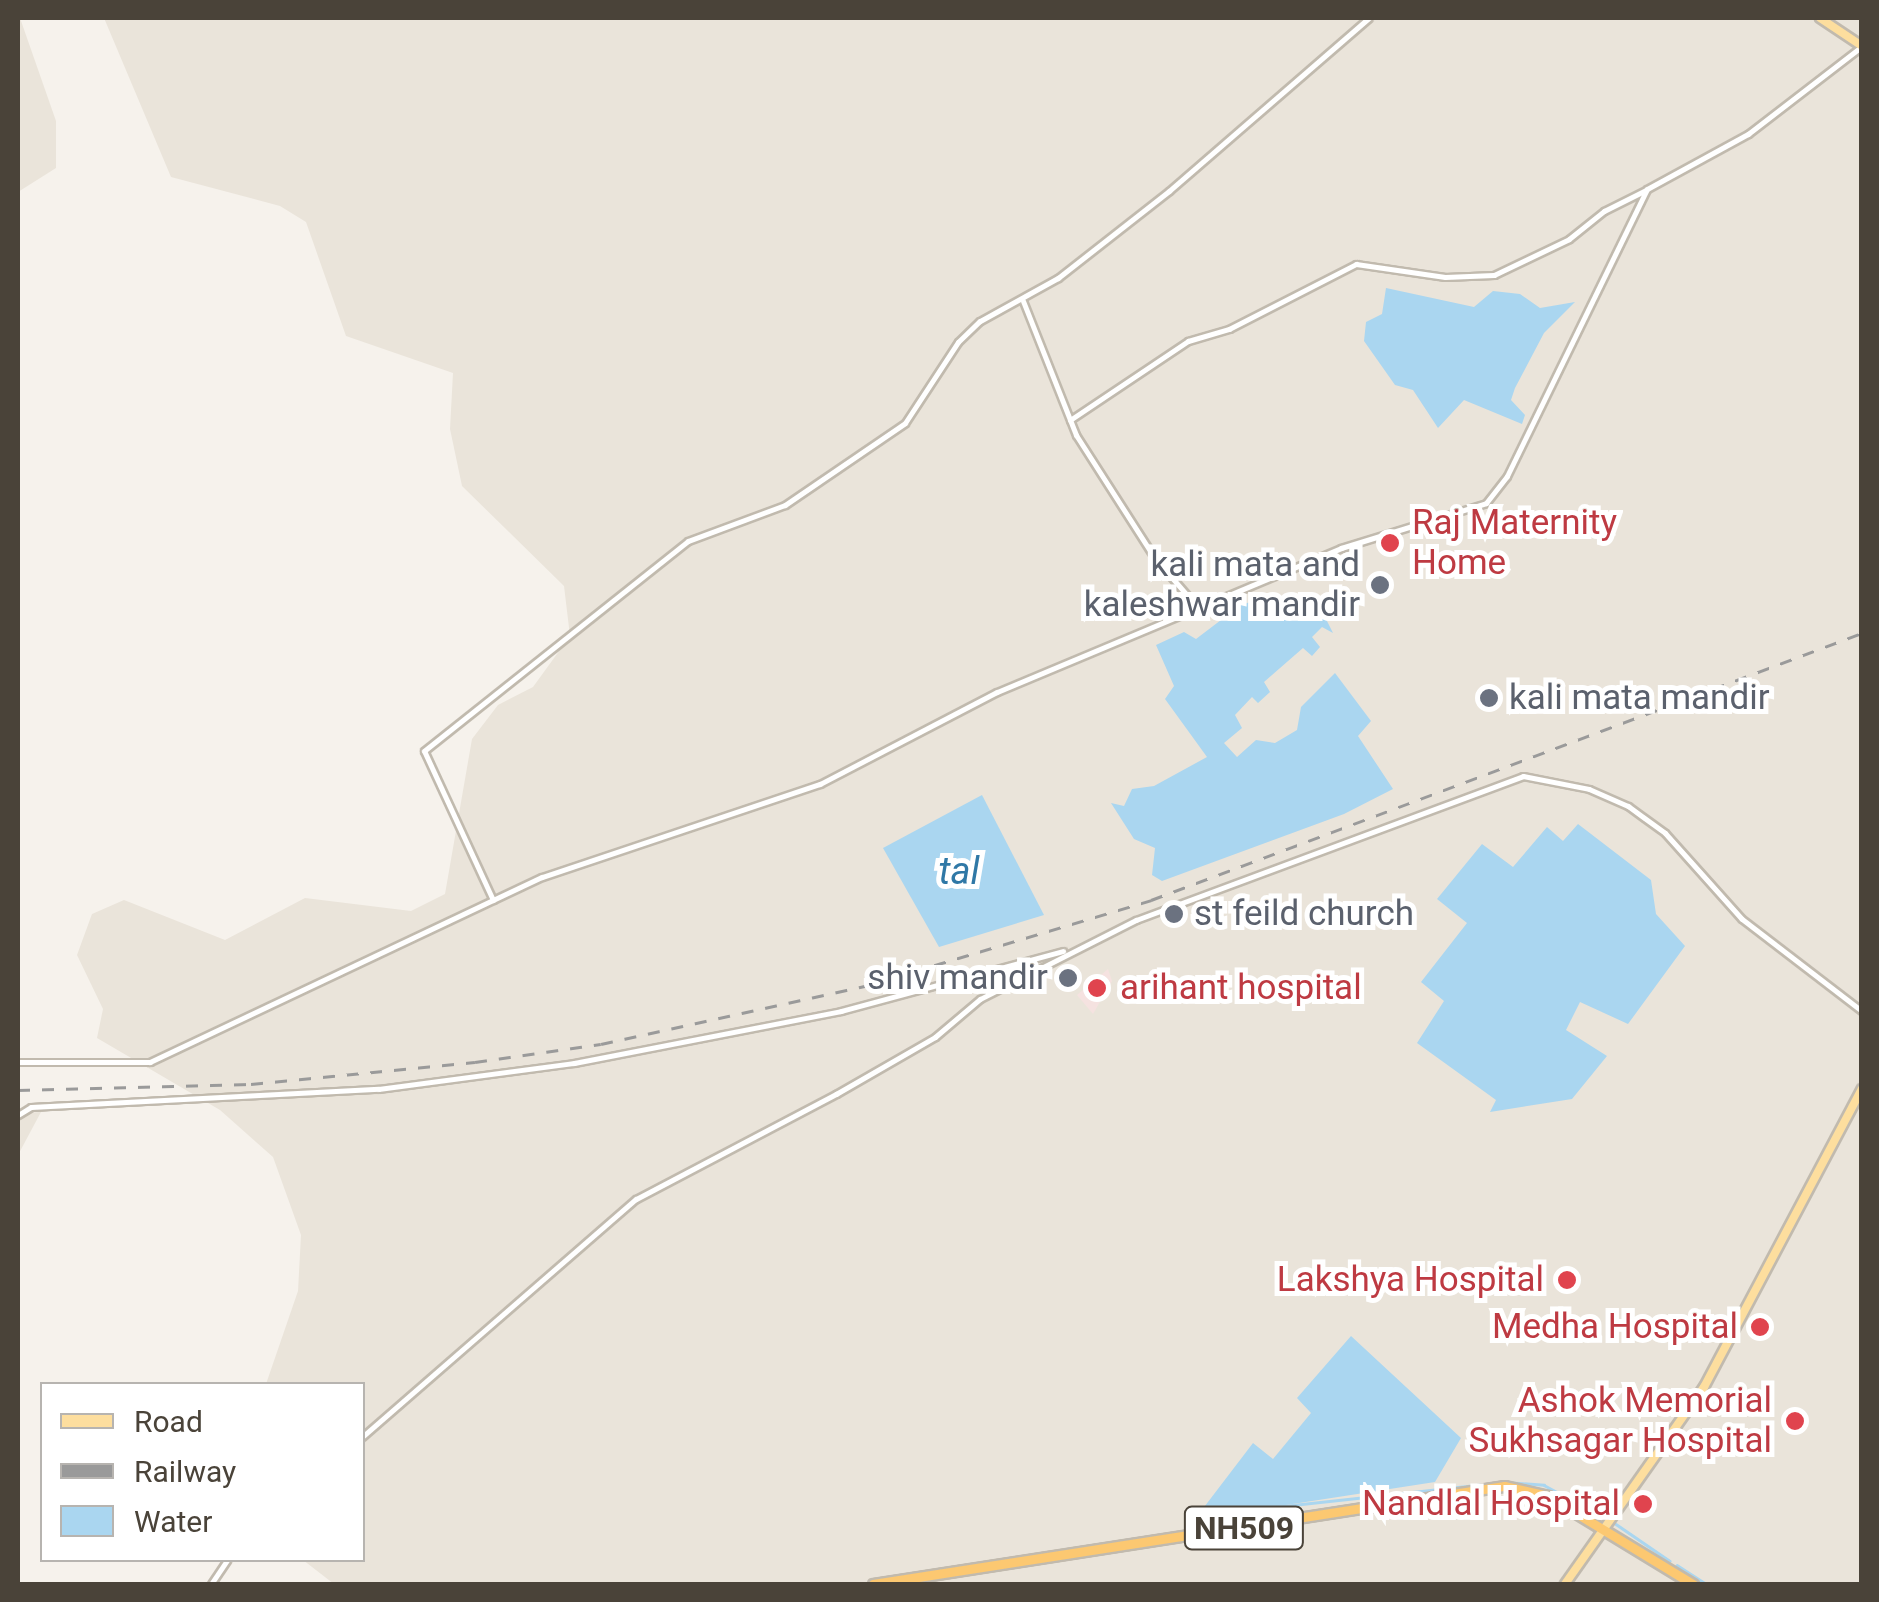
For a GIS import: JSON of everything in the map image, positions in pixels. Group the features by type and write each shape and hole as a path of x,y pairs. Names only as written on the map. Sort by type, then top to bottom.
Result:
{"highway":[{"name":"NH509","path":"873,1584 1504,1486 1548,1496 1693,1584"}],"main road":[{"path":"1820,18 1862,47"},
{"path":"1567,1584 1708,1382 1862,1089"},
{"path":"1785,1232 1862,1098"}],"street":[{"path":"493,900 424,752 688,541 776,510 905,423 958,342 1006,302 1022,301 1169,191 1220,140 1369,18"},
{"path":"1070,420 1188,341 1230,329 1356,264 1445,277 1494,275 1569,239 1604,210 1748,134 1862,47"},
{"path":"18,1062 150,1062 493,900 645,839 820,784 997,692 1379,533 1491,499 1625,245 1647,189"},
{"path":"1022,301 1070,420 1154,557 1199,608"},
{"path":"18,1115 31,1107 390,1088 600,1059 841,1010 1071,950 1536,774 1616,798 1658,827 1742,919 1862,1011"},
{"path":"365,1433 636,1199 836,1094 935,1037 980,1000 1071,950"},
{"path":"211,1584 226,1562"}],"shaded area":[{"path":"20,18 56,121 56,168 18,192"},
{"path":"104,18 1861,18 1861,1584 334,1584 306,1562 365,1562 365,1382 267,1382 298,1291 301,1235 273,1157 220,1110 97,1038 103,1009 77,955 92,914 124,900 225,940 305,898 411,911 445,894 472,739 498,705 533,687 570,636 564,586 462,486 450,429 453,373 346,336 306,222 280,206 171,177"},
{"name":"arihant hospital","path":"1108,969 1112,981 1093,1014 1077,995"},
{"path":"41,1112 18,1155 18,1113"}],"green space":[{"path":"1499,509 1519,527 1495,539 1493,537"}],"water":[{"path":"1386,288 1474,307 1493,291 1520,294 1540,308 1575,302 1544,333 1515,388 1511,400 1525,415 1522,424 1464,400 1438,428 1413,390 1395,385 1364,341 1366,322 1382,314"},
{"path":"1274,594 1281,603 1293,598 1300,610 1320,607 1333,633 1322,627 1312,637 1320,647 1312,656 1303,648 1264,682 1270,692 1258,703 1252,697 1235,715 1242,728 1224,743 1237,757 1256,740 1275,743 1297,730 1301,707 1335,673 1371,721 1358,736 1393,789 1344,814 1162,881 1152,875 1155,848 1134,839 1111,803 1124,806 1132,789 1154,786 1207,757 1165,699 1174,686 1156,645 1184,632 1196,639 1221,620 1212,605 1235,607"},
{"name":"tal","path":"982,795 1044,915 939,947 883,848"},
{"path":"1578,824 1651,880 1656,914 1685,946 1628,1024 1580,1002 1566,1030 1607,1056 1572,1099 1490,1112 1496,1100 1417,1043 1444,1001 1421,982 1467,923 1437,899 1482,844 1513,867 1547,827 1563,841"},
{"path":"1351,1336 1461,1438 1435,1482 1195,1519 1253,1443 1273,1459 1311,1413 1297,1398"}],"waterway":[{"path":"1505,1482 1544,1485 1605,1518"},
{"path":"1256,1509 1497,1483"},
{"path":"1616,1524 1670,1561"},
{"path":"1677,1565 1706,1584"}],"railway":[{"path":"18,1090 251,1084 475,1062 601,1044 865,986 1151,900 1862,633"}],"place":[{"name":"Raj Maternity Home","path":"1390,543"},
{"name":"kali mata and kaleshwar mandir","path":"1380,585"},
{"name":"kali mata mandir","path":"1489,698"},
{"name":"st feild church","path":"1174,914"},
{"name":"shiv mandir","path":"1068,978"},
{"name":"arihant hospital","path":"1097,988"},
{"name":"Lakshya Hospital","path":"1567,1280"},
{"name":"Medha Hospital","path":"1760,1327"},
{"name":"Ashok Memorial Sukhsagar Hospital","path":"1795,1421"},
{"name":"Nandlal Hospital","path":"1643,1504"}]}
